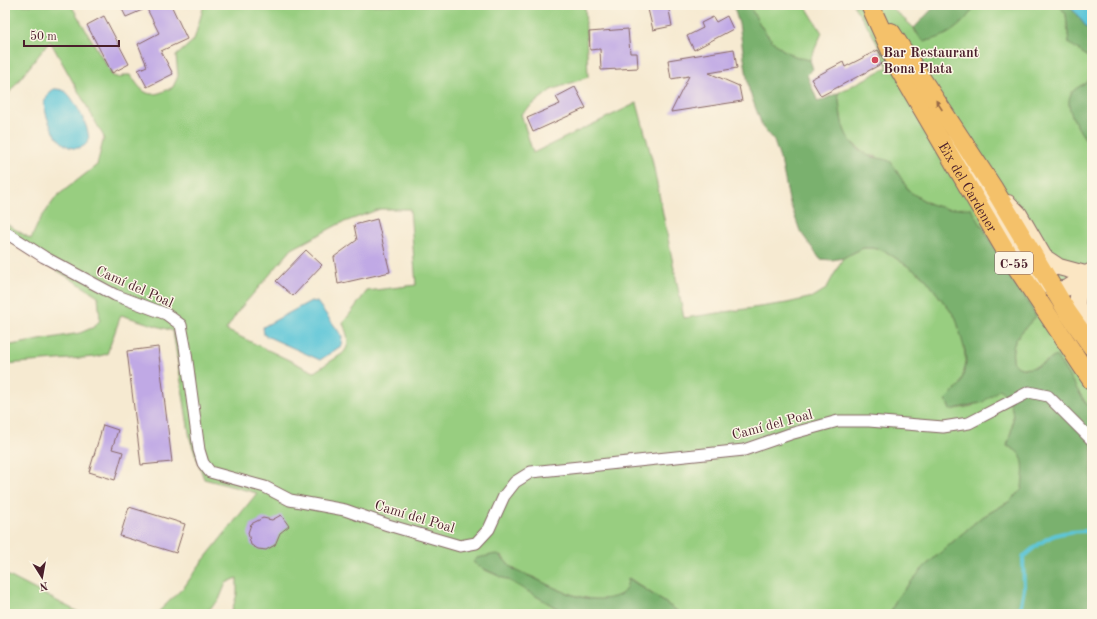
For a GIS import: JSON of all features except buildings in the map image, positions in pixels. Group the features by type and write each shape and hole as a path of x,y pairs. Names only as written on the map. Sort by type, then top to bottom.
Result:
{"main road":[{"name":"Eix del Cardener","path":"871,5 900,71 1007,253 1092,381"},
{"name":"Eix del Cardener","path":"871,5 904,50 994,189"},
{"name":"C-55","path":"994,189 1068,313 1092,347"}],"street":[{"path":"942,141 960,155 973,173 1019,251 1040,281 1055,289"},
{"path":"994,189 1019,214 1044,257 1059,267 1083,274"},
{"name":"Camí del Poal","path":"5,232 57,264 116,295 166,314 181,325 199,450 203,463 210,472 265,487 290,500 345,510 395,527 460,546 476,543 485,534 489,529 504,496 515,482 531,472 744,450 790,434 838,422 869,421 944,427 969,423 1029,392 1048,396 1092,440"},
{"path":"1083,274 1061,280 1052,297 1060,319 1092,368"},
{"path":"1083,274 1077,305 1092,333"}],"green space":[{"path":"5,5 71,5 113,76 120,78 125,75 131,75 144,91 153,94 173,87 178,76 176,56 194,40 204,5 585,5 588,77 551,90 521,114 533,153 637,103 652,159 684,318 787,303 813,297 826,289 843,258 863,248 873,248 885,251 924,277 956,318 963,339 966,363 961,384 946,399 950,410 972,406 1000,389 1006,395 1010,402 1013,416 1013,423 1007,446 1019,453 1024,463 1022,489 1010,501 979,519 924,567 897,598 890,614 682,614 629,578 626,589 622,594 613,598 602,600 590,599 566,593 517,571 506,562 502,556 485,570 510,581 567,614 231,614 237,594 237,578 226,583 219,600 204,614 156,614 185,586 198,567 257,493 204,479 190,439 173,331 121,315 107,354 95,357 5,364 5,346 80,333 94,327 100,320 98,296 5,238 5,223 31,239 39,221 57,196 97,165 104,137 50,41 5,98","holes":["380,209 410,209 416,285 367,291 343,323 348,343 342,354 314,372 226,330 239,310 292,249 339,224"]},
{"path":"733,5 749,5 760,25 780,48 799,57 810,60 813,69 807,75 818,102 838,93 840,113 844,128 847,136 858,149 867,155 891,162 909,191 927,203 947,209 971,208 1036,316 1021,332 1015,343 1013,349 1014,364 1019,367 1030,368 1041,365 1056,356 1092,413 1092,614 890,614 897,598 924,567 979,519 1010,501 1022,489 1022,458 1014,449 1007,446 1013,423 1012,409 1006,395 1000,389 983,402 950,410 946,399 961,384 966,363 965,351 956,318 924,277 885,251 873,248 863,248 843,258 832,260 820,259 800,231 789,200 782,165 774,141 763,128 749,90 739,24"},
{"path":"749,5 805,5 822,33 810,60 789,53 780,48 760,25"},
{"path":"853,5 893,5 893,9 914,28 916,33 970,12 975,5 1059,5 1066,14 1069,43 1092,60 1092,72 1090,78 1074,91 1070,97 1070,105 1071,113 1079,129 1092,149 1092,413 1056,356 1035,367 1024,368 1014,364 1013,349 1015,343 1021,332 1036,316 965,209 947,209 932,205 913,194 909,191 894,167 875,156 868,156 848,139 842,124 838,93 888,67 873,35"},
{"path":"936,5 975,5 966,18 947,34 932,40 924,41 920,38 914,28"},
{"path":"1059,5 1069,5 1092,34 1092,60 1069,43 1066,14"},
{"path":"1092,77 1092,149 1074,120 1069,104 1070,96 1074,90"},
{"path":"496,554 517,571 562,591 590,599 610,598 621,594 627,586 628,578 682,614 567,614 510,581 478,566 473,562 477,558"},
{"path":"5,574 82,614 5,614"}],"water":[{"path":"1069,5 1092,5 1092,34"},
{"path":"54,89 62,90 67,93 78,110 88,131 89,137 84,146 71,148 64,144 54,132 47,116 44,102 50,92"},
{"path":"311,301 317,302 342,336 341,346 320,360 264,335 263,327"}],"waterway":[{"path":"1019,614 1024,589 1023,557 1040,543 1054,535 1071,532 1092,531"}],"place":[{"name":"Bar Restaurant Bona Plata","path":"875,60"}]}
